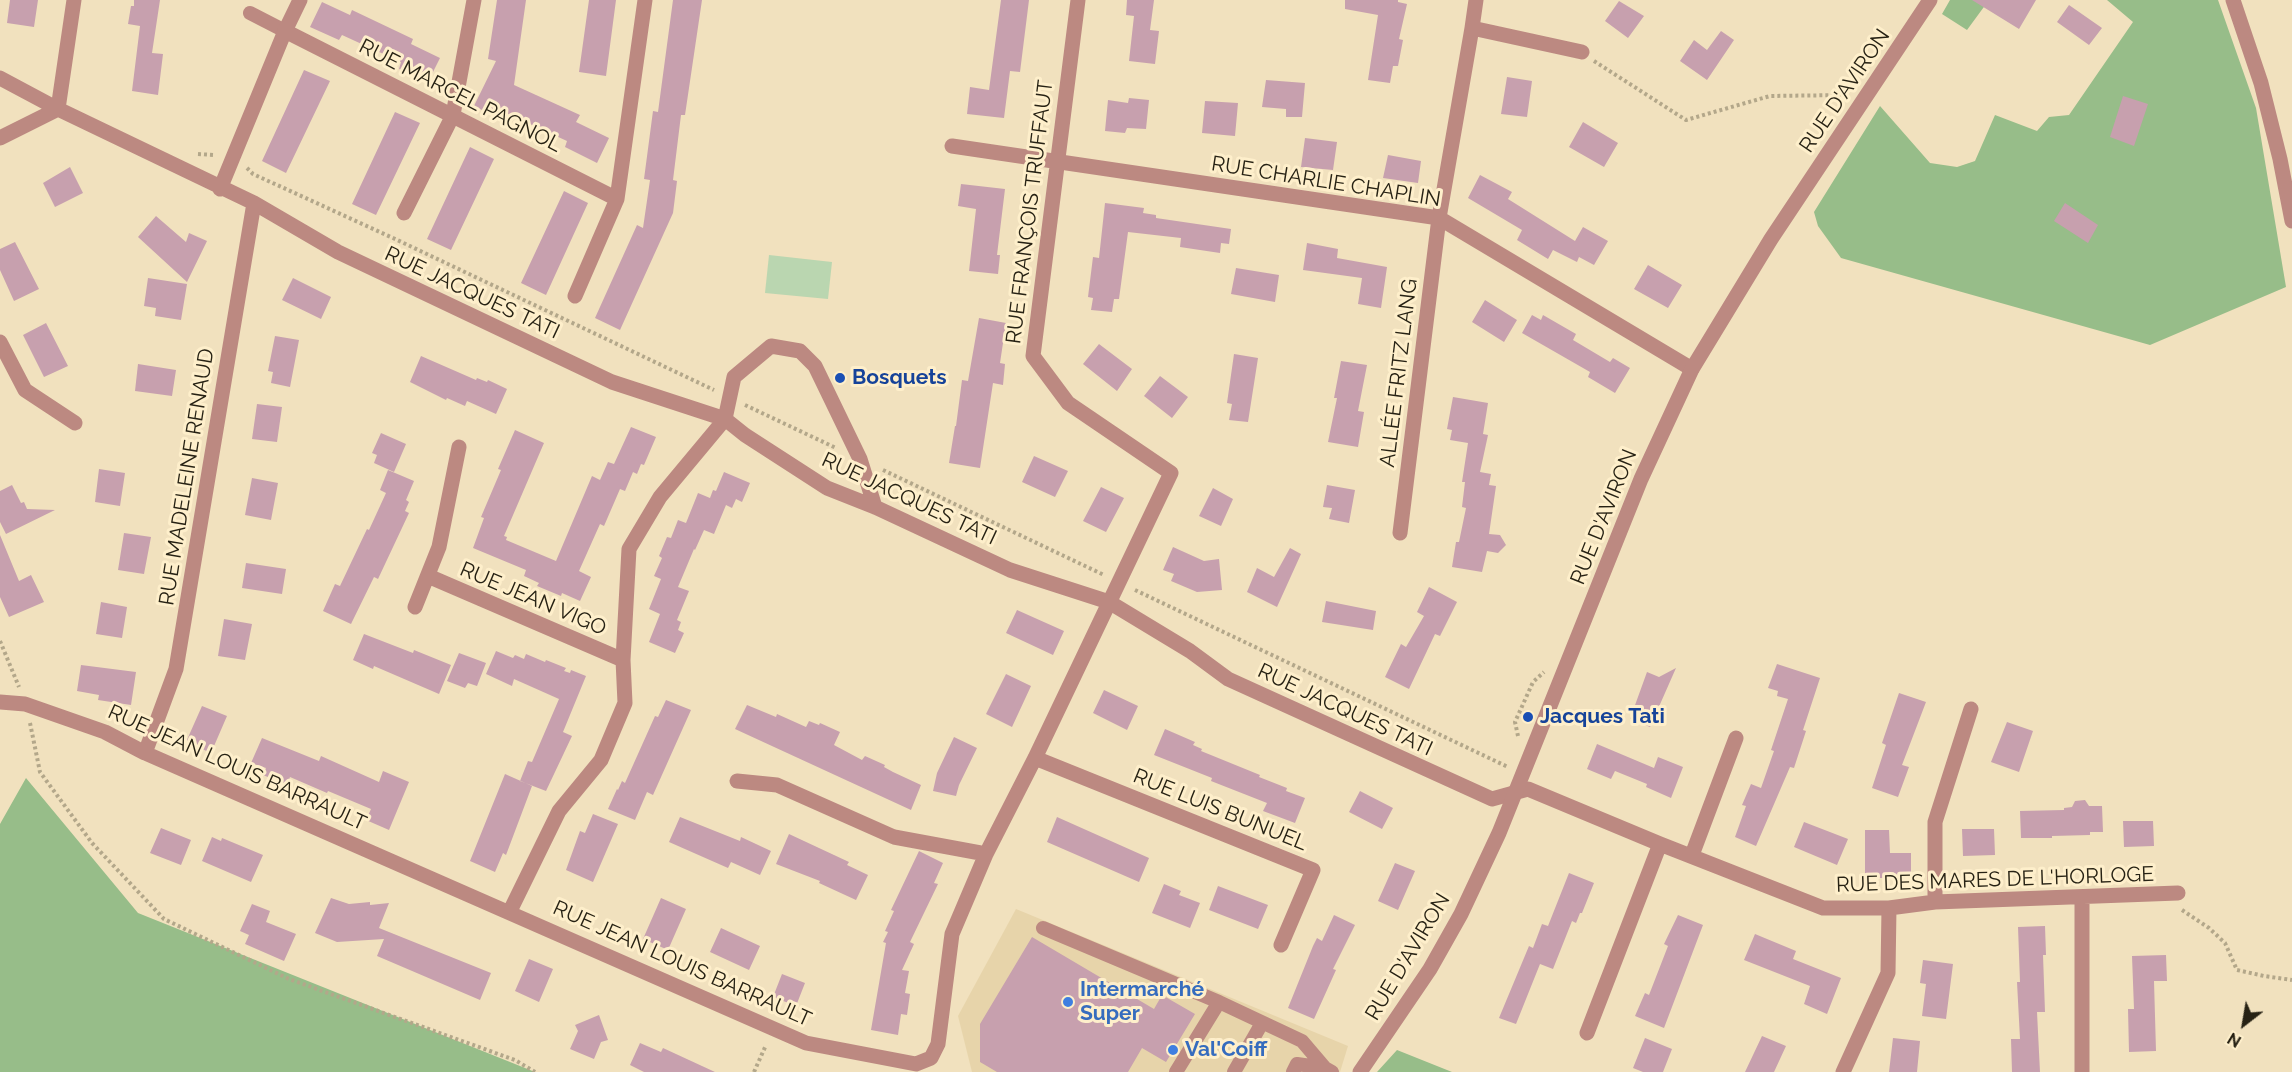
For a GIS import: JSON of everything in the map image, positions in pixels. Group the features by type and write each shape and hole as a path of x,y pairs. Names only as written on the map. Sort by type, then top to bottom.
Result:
{"street":[{"path":"0,138 58,109 74,0"},
{"path":"220,189 300,0"},
{"path":"404,213 453,115 474,0"},
{"path":"575,296 617,199 645,0"},
{"name":"RUE FRANÇOIS TRUFFAUT","path":"1078,0 1033,356 1068,403 1171,473 1109,602"},
{"name":"ALLÉE FRITZ LANG","path":"1400,533 1439,218 1476,0"},
{"name":"RUE D'AVIRON","path":"1360,1072 1430,969 1461,914 1499,833 1641,479 1692,369 1771,239 1930,0"},
{"path":"2234,0 2286,159 2292,221"},
{"path":"1472,28 1582,52"},
{"name":"RUE MARCEL PAGNOL","path":"285,31 617,199"},
{"name":"RUE JACQUES TATI","path":"0,78 220,189 254,203 338,252 612,382 725,419 745,435 827,488 875,507 1010,570 1109,602 1190,651 1228,679 1484,797 1492,800 1514,792"},
{"name":"RUE CHARLIE CHAPLIN","path":"952,146 1439,218 1692,369"},
{"name":"RUE MADELEINE RENAUD","path":"145,753 176,669 254,203"},
{"path":"0,342 25,390 75,423"},
{"path":"510,911 559,811 601,760 625,703 623,660 629,549 660,496 725,419 734,377 771,346 800,351 815,366 860,459 875,507"},
{"name":"RUE JEAN VIGO","path":"416,607 439,547 459,447"},
{"name":"RUE JEAN VIGO","path":"428,576 623,660"},
{"name":"RUE JEAN LOUIS BARRAULT","path":"0,702 25,704 105,732 145,753 806,1042 916,1064 931,1058 938,1044 952,934 986,854 1035,758 1109,602"},
{"path":"1935,902 1935,822 1971,709"},
{"path":"1692,855 1736,738"},
{"name":"RUE LUIS BUNUEL","path":"1035,758 1313,870 1281,945"},
{"path":"737,782 777,785 894,837 986,854"},
{"name":"RUE DES MARES DE L'HORLOGE","path":"1514,792 1528,789 1823,908 1889,908 1935,902 2178,893"},
{"path":"1587,1033 1660,844"},
{"path":"2082,897 2082,1072"},
{"path":"1843,1072 1888,973 1889,908"}],"lane":[{"path":"250,13 285,31"},
{"path":"1043,928 1219,1002 1302,1041 1328,1070"},
{"path":"1176,1072 1219,1002"},
{"path":"1234,1072 1262,1023"},
{"path":"1293,1072 1297,1064 1328,1070"}],"path":[{"path":"1582,52 1686,120 1770,96 1848,95"},
{"path":"189,150 200,155 235,156 253,174 404,243 1523,774"},
{"path":"0,641 25,704 40,772 92,843 164,919 288,979 515,1060 536,1072"},
{"path":"2157,894 2209,928 2225,943 2237,970 2292,980"},
{"path":"754,1072 774,1028"}],"shaded area":[{"path":"1016,909 1348,1046 1340,1072 972,1072 958,1016"}],"green space":[{"path":"1950,0 1989,0 1967,30 1942,14"},
{"path":"2107,0 2218,0 2256,108 2286,287 2150,345 1841,258 1818,226 1814,212 1880,106 1930,163 1957,167 1975,161 1995,115 2037,131 2049,117 2069,115 2133,22"},
{"path":"769,255 832,262 828,299 765,293"},
{"path":"26,778 138,913 535,1072 0,1072 0,824"},
{"path":"1397,1050 1452,1072 1377,1072"}],"building":[{"path":"10,0 38,0 34,27 7,23"},
{"path":"134,0 160,0 152,53 163,54 158,95 132,91 140,26 128,24"},
{"path":"497,0 526,0 514,85 580,115 576,122 609,138 597,163 565,147 567,141 508,114 504,121 474,106 496,61 488,59"},
{"path":"589,0 616,0 606,76 579,72"},
{"path":"673,0 702,0 685,115 681,115 673,180 677,181 673,213 620,330 595,318 637,225 643,228 650,180 644,179 653,111 658,112"},
{"path":"1001,0 1029,0 1020,72 1010,71 1004,118 967,114 970,87 989,90"},
{"path":"1127,0 1154,0 1150,30 1159,31 1155,64 1129,61 1134,16 1126,15"},
{"path":"1345,0 1398,0 1398,2 1407,4 1399,39 1403,40 1398,66 1393,66 1390,83 1368,80 1378,15 1345,9"},
{"path":"1972,0 2036,0 2019,29"},
{"path":"1619,1 1644,16 1628,38 1605,21"},
{"path":"322,2 350,15 352,10 413,39 411,44 440,58 428,82 399,69 401,62 342,35 339,40 310,27"},
{"path":"2069,5 2102,28 2089,45 2057,22"},
{"path":"1721,31 1734,40 1707,80 1680,61 1694,40 1707,50"},
{"path":"304,70 330,81 286,173 262,161"},
{"path":"1507,77 1532,81 1527,117 1501,114"},
{"path":"1266,80 1305,83 1302,117 1286,117 1286,109 1262,107"},
{"path":"2123,96 2148,104 2134,146 2110,137"},
{"path":"1129,98 1149,100 1146,129 1127,128 1125,133 1105,131 1108,100 1128,103"},
{"path":"1205,101 1238,103 1235,136 1202,133"},
{"path":"395,112 420,123 376,215 352,204"},
{"path":"1583,122 1618,143 1604,167 1569,147"},
{"path":"1305,138 1337,142 1333,170 1301,167"},
{"path":"470,147 494,159 451,250 427,239"},
{"path":"1388,155 1421,161 1418,183 1383,178"},
{"path":"70,167 83,193 55,207 43,183"},
{"path":"1480,175 1512,192 1508,199 1575,241 1583,227 1608,241 1594,265 1579,257 1577,262 1553,250 1548,259 1517,240 1522,230 1468,198"},
{"path":"961,184 1005,189 997,255 1000,255 998,274 969,271 976,209 958,206"},
{"path":"564,191 588,203 546,295 521,283"},
{"path":"1105,203 1144,208 1143,213 1156,215 1156,218 1231,229 1229,244 1221,243 1220,253 1180,247 1181,238 1128,232 1119,299 1114,299 1112,312 1091,310 1093,298 1088,297 1093,257 1099,258"},
{"path":"2065,203 2098,225 2088,243 2054,221"},
{"path":"156,216 186,242 189,233 207,241 187,282 138,237"},
{"path":"15,242 39,289 14,301 0,270 0,249"},
{"path":"1307,243 1338,249 1337,258 1387,267 1381,308 1358,304 1362,278 1303,270"},
{"path":"1648,265 1682,285 1668,308 1634,289"},
{"path":"1236,268 1279,275 1275,302 1231,294"},
{"path":"148,278 187,284 181,320 155,316 156,308 144,306"},
{"path":"293,278 331,297 321,319 282,300"},
{"path":"1485,300 1517,320 1504,342 1472,322"},
{"path":"1532,315 1541,320 1543,315 1576,334 1573,340 1610,362 1613,358 1630,368 1615,393 1588,377 1590,372 1522,333"},
{"path":"979,318 1006,323 1000,363 1005,364 1003,385 993,383 980,468 949,463 962,380 968,381"},
{"path":"46,323 68,366 44,377 23,335"},
{"path":"275,336 299,340 290,387 271,383 273,372 268,371"},
{"path":"1099,344 1132,369 1117,391 1083,364"},
{"path":"1234,354 1258,358 1248,422 1229,420 1232,404 1227,403"},
{"path":"421,356 476,380 477,378 487,382 488,380 507,389 496,414 467,401 465,406 447,398 446,400 410,382"},
{"path":"1341,361 1367,365 1358,411 1364,412 1358,447 1328,442 1337,398 1334,398"},
{"path":"138,364 176,370 172,396 135,391"},
{"path":"1160,376 1188,397 1172,418 1144,396"},
{"path":"1453,397 1488,403 1483,434 1488,435 1480,472 1491,474 1489,485 1496,486 1489,534 1500,535 1506,545 1498,553 1487,551 1482,572 1452,567 1456,542 1459,542 1466,508 1462,507 1465,482 1462,482 1468,443 1450,440 1452,430 1447,429"},
{"path":"257,404 282,407 277,442 252,439"},
{"path":"631,427 656,437 644,465 641,464 637,474 633,472 625,491 620,489 604,526 600,524 579,571 591,577 580,601 537,586 539,583 524,576 526,570 473,548 484,518 481,517 501,470 498,469 515,430 544,443 504,536 507,537 506,540 556,561 592,476 600,480 608,462 614,464"},
{"path":"381,433 406,444 394,472 374,463 377,455 372,453"},
{"path":"1034,456 1068,471 1055,497 1022,482"},
{"path":"99,469 125,473 120,506 95,502"},
{"path":"388,470 414,481 406,500 409,502 405,511 409,513 378,579 374,577 351,624 323,611 335,584 340,586 367,529 369,530 386,493 380,490"},
{"path":"724,472 750,483 742,502 736,499 732,508 726,505 714,534 704,530 694,549 678,587 689,591 677,620 681,622 678,630 684,633 675,653 649,642 660,614 649,609 661,579 654,576 662,558 659,556 667,537 671,538 678,520 686,523 698,493 710,498 713,490 716,491"},
{"path":"252,478 278,483 271,520 245,515"},
{"path":"12,485 21,503 24,502 27,509 55,510 6,534 0,522 0,491"},
{"path":"1327,485 1355,490 1349,523 1329,519 1332,508 1323,507"},
{"path":"1101,487 1124,498 1106,532 1083,521"},
{"path":"1213,488 1233,499 1221,526 1199,516"},
{"path":"124,533 151,537 144,574 118,570"},
{"path":"0,535 19,581 31,575 44,602 9,617 0,597"},
{"path":"1173,547 1204,561 1219,559 1222,590 1197,592 1171,581 1174,574 1163,570"},
{"path":"1290,548 1301,554 1277,607 1247,592 1257,568 1274,577"},
{"path":"246,563 286,569 282,594 242,588"},
{"path":"1429,587 1457,602 1440,636 1435,634 1409,689 1385,677 1401,644 1406,647 1424,616 1417,612"},
{"path":"1326,601 1376,611 1373,630 1322,622"},
{"path":"101,602 127,607 122,638 96,634"},
{"path":"1017,610 1064,631 1053,655 1006,633"},
{"path":"224,619 252,624 245,660 218,656"},
{"path":"364,634 451,665 439,694 374,666 373,669 353,660"},
{"path":"496,651 513,658 515,655 524,659 526,654 566,668 564,671 570,673 571,670 586,676 563,732 572,736 546,791 520,781 528,761 532,762 559,699 514,679 512,686 486,674"},
{"path":"459,653 486,663 477,686 468,683 465,688 447,681"},
{"path":"1777,664 1820,678 1803,730 1806,731 1794,768 1790,767 1756,846 1735,837 1746,806 1742,805 1751,784 1761,788 1788,699 1777,696 1778,691 1768,688"},
{"path":"81,665 136,672 131,705 98,700 99,695 77,691"},
{"path":"1676,668 1650,727 1630,719 1647,672 1659,677"},
{"path":"1006,674 1031,686 1012,727 986,714"},
{"path":"1104,690 1138,706 1127,730 1093,713"},
{"path":"1899,693 1926,702 1902,765 1909,767 1898,797 1872,788 1886,745 1882,743"},
{"path":"666,700 691,710 653,795 647,792 635,820 608,809 622,781 625,783 655,716 658,717"},
{"path":"747,705 776,717 777,714 806,727 809,721 840,732 834,745 862,760 865,756 885,765 884,767 893,772 921,785 911,810 735,729"},
{"path":"202,706 227,716 211,753 186,742"},
{"path":"2007,722 2033,731 2019,772 1991,762"},
{"path":"1165,729 1195,742 1193,745 1202,749 1201,751 1260,775 1259,777 1287,788 1286,791 1305,798 1295,823 1263,811 1267,803 1154,755"},
{"path":"954,737 977,748 956,796 933,791 937,773"},
{"path":"262,738 319,761 321,756 379,782 383,771 409,782 389,830 366,820 371,809 290,777 287,785 263,775 266,768 251,763"},
{"path":"1597,744 1654,768 1658,757 1683,767 1671,798 1646,787 1647,784 1615,771 1611,779 1587,769"},
{"path":"505,774 532,786 506,855 503,853 495,872 470,861"},
{"path":"1360,791 1393,808 1382,829 1349,812"},
{"path":"2085,800 2089,806 2102,806 2103,832 2090,832 2090,835 2052,836 2052,838 2021,838 2020,811 2064,810 2064,808 2072,807 2075,801"},
{"path":"593,814 618,824 593,882 566,870 580,831 585,833"},
{"path":"680,817 740,841 741,837 771,851 760,875 731,862 728,868 669,842"},
{"path":"1057,817 1149,858 1139,882 1047,842"},
{"path":"2123,821 2153,821 2154,846 2124,847"},
{"path":"1804,822 1848,839 1837,865 1794,847"},
{"path":"161,828 191,840 181,865 150,853"},
{"path":"1962,829 1994,829 1995,855 1963,856"},
{"path":"1865,830 1889,830 1890,853 1911,853 1911,878 1865,878"},
{"path":"789,834 849,862 847,865 868,875 856,900 819,883 820,881 776,864"},
{"path":"212,837 221,841 222,838 263,855 251,882 202,861"},
{"path":"919,851 943,863 934,883 938,884 910,942 914,944 902,970 909,971 905,993 910,994 907,1015 901,1014 898,1035 871,1030 886,943 883,942 888,932 885,931 894,911 891,910"},
{"path":"1395,863 1415,871 1398,910 1378,901"},
{"path":"1569,873 1594,883 1582,913 1576,923 1572,921 1553,969 1540,964 1516,1024 1499,1018 1529,946 1533,948 1542,924 1548,926"},
{"path":"1164,884 1181,891 1179,895 1200,903 1190,928 1152,913"},
{"path":"1218,886 1268,905 1258,929 1209,910"},
{"path":"331,898 349,904 389,903 379,928 491,973 480,1000 377,956 384,939 337,942 315,933"},
{"path":"661,898 686,909 668,950 643,939"},
{"path":"252,904 270,911 266,922 296,934 284,961 245,944 249,935 240,931"},
{"path":"1334,915 1355,925 1333,969 1336,970 1314,1019 1288,1008 1313,946 1317,938 1322,941"},
{"path":"1678,915 1703,925 1664,1028 1635,1016 1645,993 1649,995 1668,946 1664,944"},
{"path":"2045,926 2046,955 2043,955 2045,1012 2037,1012 2040,1072 2012,1072 2011,1039 2020,1039 2017,982 2020,982 2018,927"},
{"path":"721,928 760,946 749,970 710,952"},
{"path":"1755,934 1796,951 1793,959 1841,978 1827,1014 1804,1004 1810,986 1744,960"},
{"name":"Intermarché Super","path":"1032,937 1154,1009 1162,995 1195,1014 1166,1062 1142,1048 1128,1072 997,1072 980,1062 980,1024"},
{"path":"2166,955 2167,981 2154,981 2156,1051 2129,1052 2128,1009 2134,1009 2132,956"},
{"path":"529,959 553,969 539,1002 515,991"},
{"path":"1923,960 1953,964 1946,1019 1922,1016 1926,984 1920,983"},
{"path":"782,974 805,983 796,1006 773,997"},
{"path":"599,1015 608,1040 601,1042 594,1059 570,1049 578,1031 575,1025"},
{"path":"1762,1036 1786,1046 1774,1072 1745,1072"},
{"path":"1645,1038 1672,1049 1663,1072 1643,1072 1633,1068"},
{"path":"1893,1038 1920,1041 1917,1072 1889,1072"},
{"path":"640,1043 661,1052 663,1048 715,1072 644,1072 630,1065"}],"place":[{"name":"Bosquets","path":"840,378"},
{"name":"Jacques Tati","path":"1528,717"},
{"name":"Intermarché Super","path":"1068,1002"},
{"name":"Val'Coiff","path":"1173,1050"}]}
